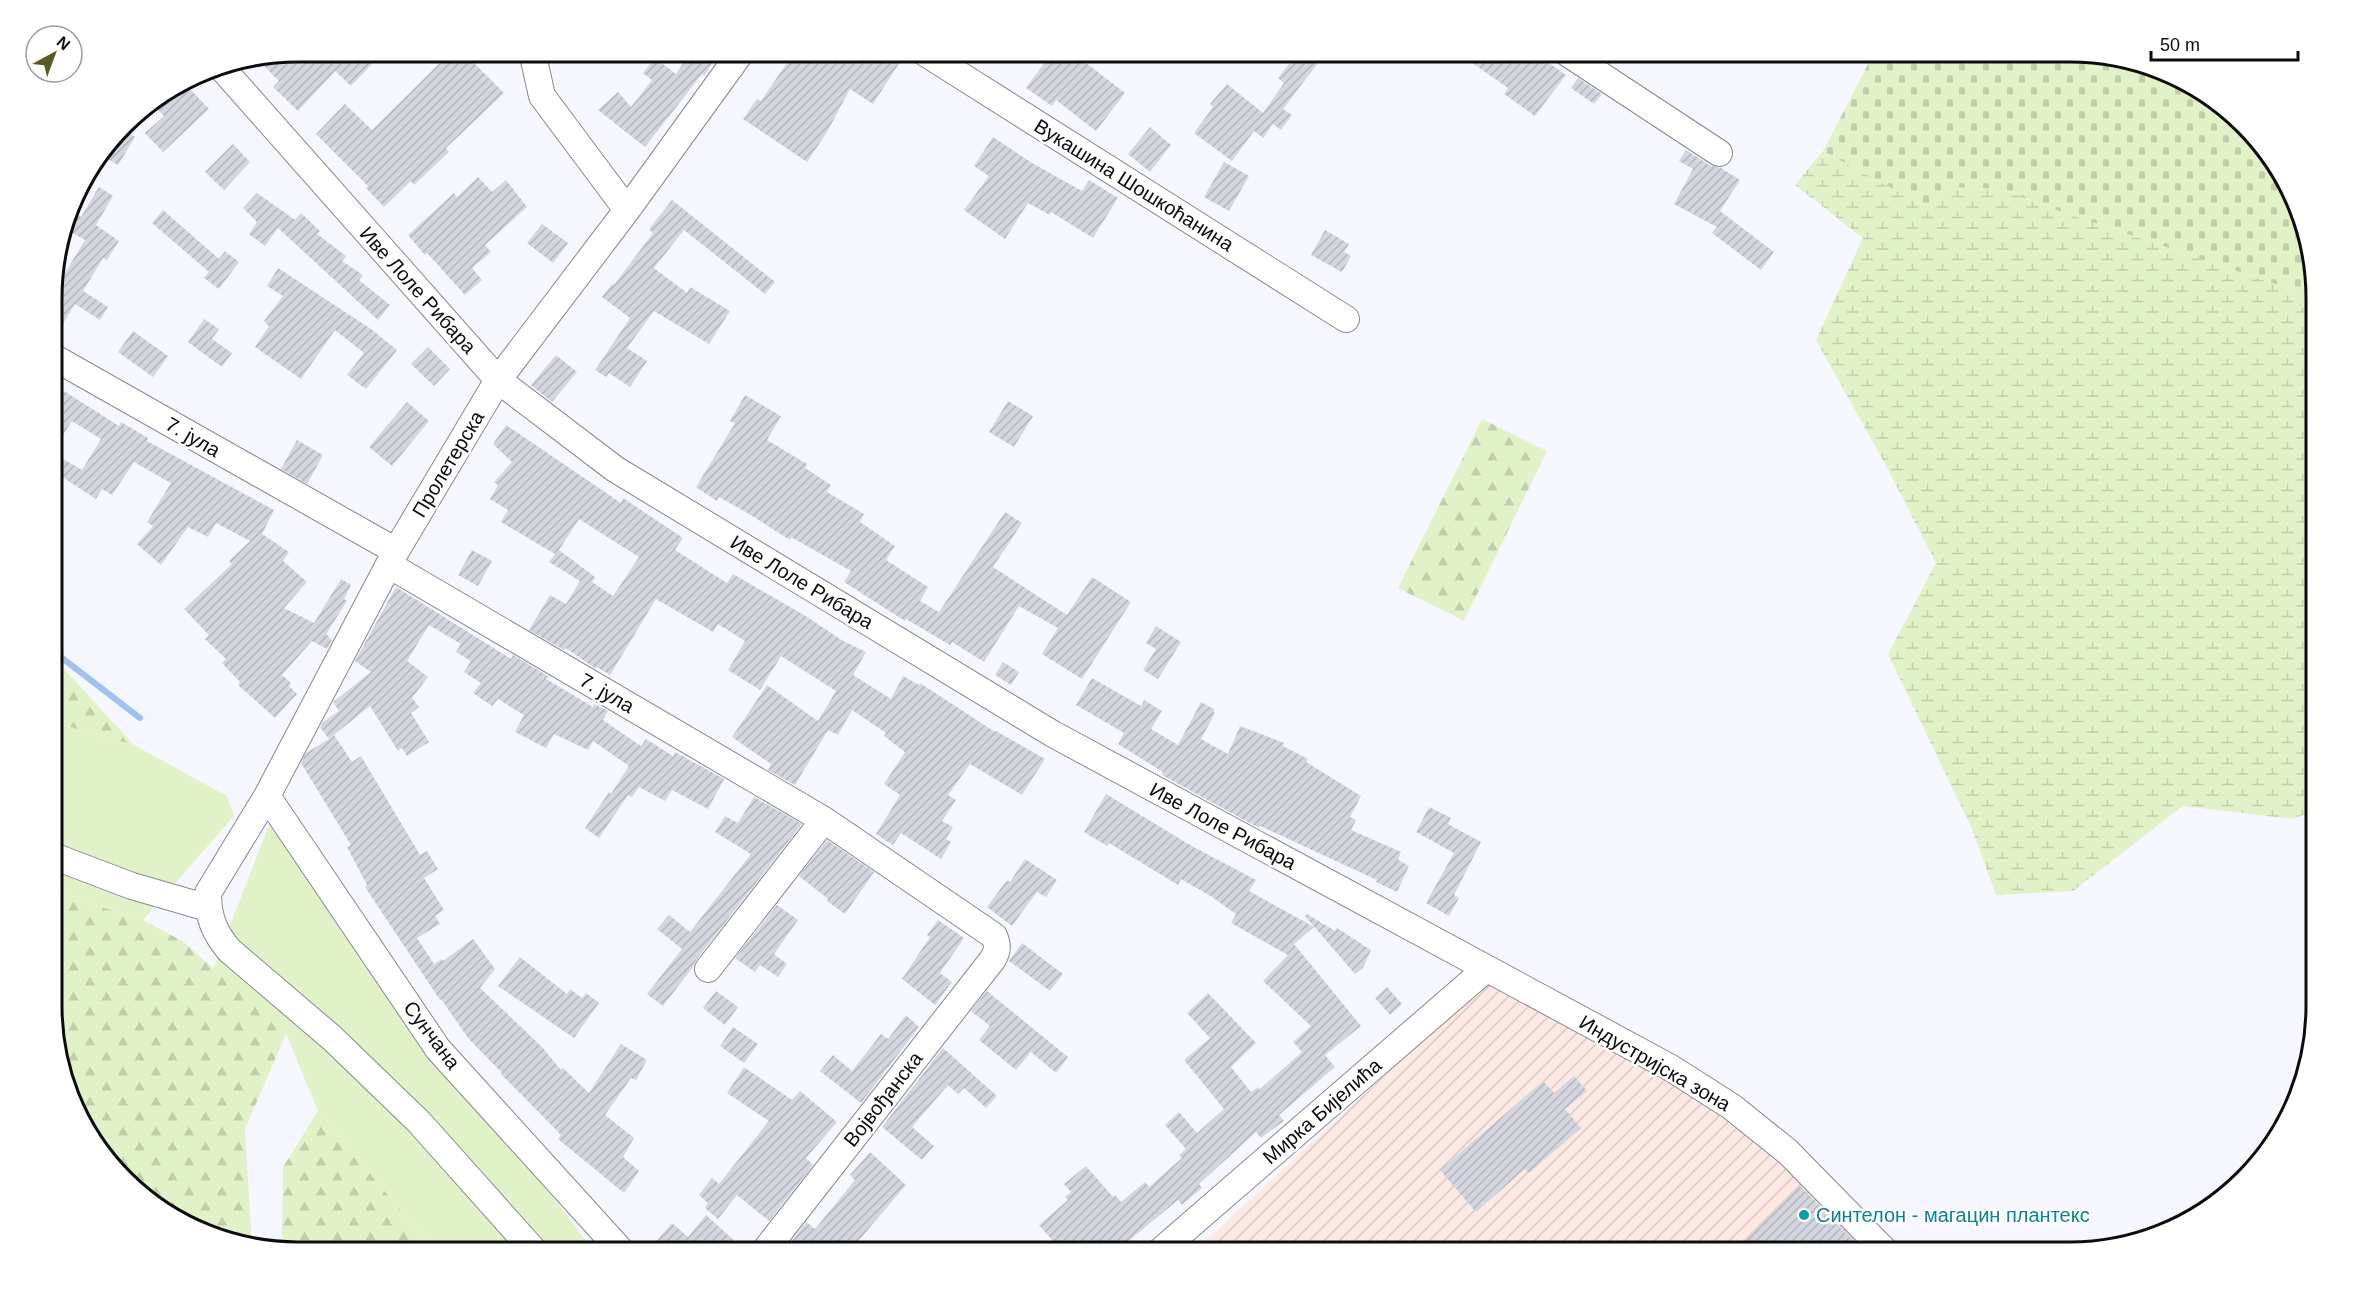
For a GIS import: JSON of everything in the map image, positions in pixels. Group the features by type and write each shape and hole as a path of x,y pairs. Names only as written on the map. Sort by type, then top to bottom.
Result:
{"street":[{"path":"535,62 543,96 627,210"},
{"name":"Пролетерска","path":"208,908 208,893 213,883 267,796 393,558 498,380 627,210 734,62"},
{"name":"Вукашина Шошкоћанина","path":"939,62 1346,319"},
{"path":"1581,62 1719,153"},
{"name":"Иве Лоле Рибара","path":"226,73 498,380 615,469 1053,734 1486,969"},
{"name":"7. јула","path":"62,362 393,558 824,820 988,930 997,944"},
{"name":"Сунчана","path":"267,796 438,1049 613,1242"},
{"path":"708,969 824,820"},
{"path":"62,859 132,885 208,908 216,935 229,950 332,1038 411,1114 526,1242"},
{"name":"Војвођанска","path":"772,1242 993,959 997,952 997,944"},
{"name":"Индустријска зона","path":"1486,969 1671,1068 1717,1096 1788,1152 1877,1242"},
{"name":"Мирка Бијелића","path":"1171,1242 1486,969"}],"shaded area":[{"path":"1491,978 1696,1097 1771,1154 1815,1192 1863,1242 1204,1242"}],"green space":[{"path":"1869,62 2085,62 2115,66 2145,74 2174,86 2213,110 2247,142 2266,166 2288,207 2293,222 2301,252 2306,311 2284,287 2033,202 2003,189 1947,187 1930,209 1823,151"},
{"path":"1823,151 1930,209 1947,187 2003,189 2033,202 2284,287 2306,311 2306,814 2292,819 2183,806 2073,891 1996,895 1972,829 1888,654 1936,563 1884,462 1816,340 1863,238 1795,185"},
{"path":"1482,419 1547,451 1464,621 1398,588"},
{"path":"62,667 134,745 62,725"},
{"path":"62,725 134,745 227,796 234,816 143,920 62,895"},
{"path":"269,825 588,1242 427,1242 318,1111 286,1034 213,969"},
{"path":"62,895 143,920 184,942 286,1034 245,1129 251,1238 207,1225 166,1203 142,1184 110,1150 79,1097 66,1052 62,1022"},
{"path":"318,1111 427,1242 284,1242 282,1232 283,1167"}],"building":[{"path":"282,62 370,62 372,64 351,86 335,71 298,111 273,87 279,81 263,65"},
{"path":"441,62 473,62 504,93 446,148 449,152 414,185 411,181 384,207 366,188 368,186 316,134 345,104 372,130"},
{"path":"652,62 660,62 676,74 684,62 713,62 645,147 598,110 618,92 631,107 652,80 643,73"},
{"path":"788,62 900,62 873,104 850,89 827,132 807,162 743,119 757,99 761,101"},
{"path":"1045,62 1085,62 1125,93 1096,131 1056,100 1052,106 1026,88"},
{"path":"1290,62 1318,63 1283,109 1292,115 1281,130 1273,124 1263,138 1254,131 1232,161 1194,133 1213,107 1210,104 1227,84 1263,113 1284,83 1278,78"},
{"path":"1471,62 1548,62 1566,75 1535,116 1504,94 1508,88"},
{"path":"1578,78 1602,94 1594,104 1571,88"},
{"path":"189,88 209,109 163,152 145,133 164,116 158,110 169,99"},
{"path":"1150,127 1171,145 1150,172 1128,154"},
{"path":"129,133 135,137 118,165 107,159"},
{"path":"993,137 1032,163 1082,191 1089,180 1118,198 1093,238 1051,212 1050,215 1028,203 1005,239 964,210 989,176 974,166"},
{"path":"233,144 250,162 224,190 205,172"},
{"path":"1686,150 1711,166 1721,168 1740,180 1720,211 1774,252 1761,270 1712,233 1717,227 1674,204 1693,169 1679,161"},
{"path":"1224,162 1249,176 1229,211 1204,197"},
{"path":"478,177 492,192 506,180 527,207 485,245 491,252 472,268 482,280 465,295 408,235 454,193 457,197"},
{"path":"99,187 113,196 96,225 119,241 107,260 103,258 83,291 108,307 100,320 75,304 62,325 63,277 85,240 71,232 77,214 81,217"},
{"path":"257,193 295,220 301,213 320,231 317,234 346,256 342,261 363,275 359,280 390,305 378,320 278,228 265,246 249,234 257,222 243,208"},
{"path":"672,200 775,282 765,294 684,230 654,268 687,293 690,287 730,311 709,344 654,311 627,348 647,361 630,387 609,373 606,377 595,370 630,318 602,297 612,284 614,285 653,233 649,229"},
{"path":"163,210 219,259 225,251 239,262 219,289 204,278 209,272 152,223"},
{"path":"542,224 568,243 553,263 527,243"},
{"path":"1325,230 1349,244 1344,252 1351,256 1342,272 1311,255"},
{"path":"278,268 371,329 397,350 366,389 347,375 364,353 335,330 301,379 255,347 269,326 264,321 283,296 267,286"},
{"path":"204,319 219,329 212,339 232,353 222,367 188,342"},
{"path":"133,331 168,356 153,377 118,352"},
{"path":"428,347 450,369 434,386 411,364"},
{"path":"556,355 577,372 552,402 531,385"},
{"path":"62,390 119,426 121,422 148,438 147,441 274,510 262,534 289,552 283,561 307,582 284,608 314,623 341,579 351,585 344,599 347,601 326,634 332,640 327,649 312,641 282,675 291,683 289,686 297,694 275,718 238,685 240,682 222,663 226,659 205,639 209,635 184,609 232,564 229,561 250,541 216,523 208,537 188,527 161,565 137,544 153,526 147,522 171,483 134,462 112,495 102,489 96,499 62,477 62,458 82,470 101,439 72,421 62,437"},
{"path":"745,395 781,416 767,440 807,464 805,468 831,485 827,492 864,514 860,522 895,546 886,560 928,587 920,601 939,612 1005,512 1022,523 993,567 1067,615 1092,577 1131,602 1082,679 1042,654 1058,628 1019,606 984,662 952,642 950,645 906,619 905,621 844,582 851,571 791,537 790,540 719,497 717,501 696,487 735,423 730,421"},
{"path":"1008,401 1033,416 1014,447 989,432"},
{"path":"407,402 429,421 392,466 369,447"},
{"path":"506,425 621,503 623,498 683,538 675,550 727,583 733,574 804,615 843,641 866,652 853,675 891,699 903,676 919,685 920,683 995,732 1045,759 1022,795 970,764 948,795 956,800 942,821 953,827 946,839 951,842 941,859 901,833 893,845 876,834 900,795 884,784 905,752 884,736 886,733 852,710 838,735 828,730 795,785 768,770 771,764 732,737 767,685 818,721 836,691 781,656 760,690 728,670 745,641 718,624 713,632 656,599 610,675 597,667 596,669 566,648 564,650 529,630 550,595 566,604 580,581 549,562 555,554 501,522 508,510 490,499 498,485 494,482 512,462 493,444","holes":["579,519 639,557 613,596 592,582 595,577 559,550"]},
{"path":"297,440 323,455 307,484 281,469"},
{"path":"472,550 492,561 478,586 458,575"},
{"path":"396,587 511,659 513,655 548,676 546,679 593,707 594,704 608,711 603,720 641,746 646,739 673,756 675,752 724,779 708,809 672,790 665,801 639,787 632,797 628,795 599,838 585,828 629,766 593,741 588,750 554,734 546,748 515,732 524,715 498,699 492,706 473,693 481,683 464,672 471,661 456,652 461,644 429,625 407,661 428,677 412,698 419,707 411,713 429,742 407,756 402,748 398,751 370,706 330,738 334,735 352,762 361,756 420,855 427,851 438,869 424,878 444,910 435,916 440,924 417,938 434,964 442,959 443,961 473,939 495,969 480,988 542,1047 561,1070 563,1068 589,1093 621,1044 647,1060 636,1080 631,1078 605,1115 634,1138 623,1157 639,1171 624,1193 558,1139 561,1135 468,1038 365,887 367,885 347,847 351,845 301,763 306,753 329,739 320,727 323,722 339,711 333,702 371,672 355,661"},
{"path":"1156,626 1181,642 1158,679 1143,670 1156,649 1146,643"},
{"path":"1003,662 1019,672 1011,685 995,675"},
{"path":"1092,678 1141,706 1144,700 1162,711 1151,729 1178,745 1201,702 1214,709 1214,715 1201,739 1228,754 1240,726 1284,743 1283,746 1308,759 1306,762 1361,796 1350,817 1356,820 1351,830 1401,852 1398,860 1409,866 1397,892 1376,882 1377,880 1260,826 1259,828 1162,775 1163,772 1118,744 1124,733 1076,705"},
{"path":"1106,794 1190,845 1256,880 1249,891 1314,927 1294,944 1361,1026 1325,1055 1335,1067 1279,1115 1284,1121 1261,1138 1256,1132 1199,1184 1202,1188 1182,1205 1178,1200 1127,1242 1054,1242 1039,1225 1068,1200 1065,1197 1071,1192 1064,1184 1086,1166 1113,1197 1115,1195 1121,1202 1145,1182 1149,1187 1182,1158 1179,1155 1186,1149 1165,1125 1179,1112 1197,1133 1224,1109 1184,1060 1210,1038 1187,1013 1208,993 1256,1043 1231,1067 1251,1092 1258,1087 1259,1090 1302,1052 1293,1042 1311,1026 1263,981 1288,955 1231,923 1236,914 1212,897 1181,879 1178,885 1109,843 1107,846 1084,832"},
{"path":"754,797 802,824 663,1006 647,994 682,949 657,929 669,915 690,932 751,854 715,832 725,816 738,823"},
{"path":"1429,807 1451,818 1448,824 1481,842 1454,895 1459,898 1449,916 1426,903 1454,853 1416,832"},
{"path":"827,840 874,872 845,914 799,876"},
{"path":"1025,859 1057,880 1046,897 1037,892 1012,926 987,907 1007,880 1010,882"},
{"path":"777,905 798,920 774,954 787,964 778,977 760,965 755,972 735,958"},
{"path":"1307,914 1335,931 1337,928 1371,950 1363,968 1355,974 1305,916"},
{"path":"938,920 964,938 940,973 952,982 935,1005 902,979 930,937 927,935"},
{"path":"1022,943 1063,974 1050,991 1009,961"},
{"path":"520,957 567,994 570,989 582,998 586,993 599,1003 574,1038 498,986"},
{"path":"1387,987 1402,1004 1390,1015 1375,998"},
{"path":"716,991 738,1007 725,1025 703,1008"},
{"path":"987,991 1068,1057 1056,1073 1031,1052 1016,1070 979,1040 990,1026 971,1011"},
{"path":"906,1015 919,1027 861,1103 820,1071 833,1055 852,1071 881,1034 888,1039"},
{"path":"733,1027 758,1044 744,1063 720,1046"},
{"path":"943,1048 997,1096 986,1108 964,1088 958,1094 948,1085 912,1127 934,1146 922,1160 882,1127"},
{"path":"744,1067 792,1100 800,1091 837,1122 806,1158 813,1165 769,1221 737,1195 718,1219 705,1208 708,1203 699,1195 712,1178 719,1184 769,1121 727,1093"},
{"path":"1574,1076 1587,1091 1565,1109 1581,1128 1529,1173 1525,1169 1476,1212 1440,1170 1543,1081 1554,1093"},
{"path":"870,1152 906,1185 857,1242 791,1242 806,1222 815,1229 855,1180 850,1175"},
{"name":"Синтелон - магацин плантекс","path":"1800,1186 1855,1242 1744,1242"},
{"path":"706,1215 736,1242 656,1242 672,1223 688,1237"}],"waterway":[{"path":"62,658 140,718"}],"place":[{"name":"Синтелон - магацин плантекс","path":"1804,1215"}]}
